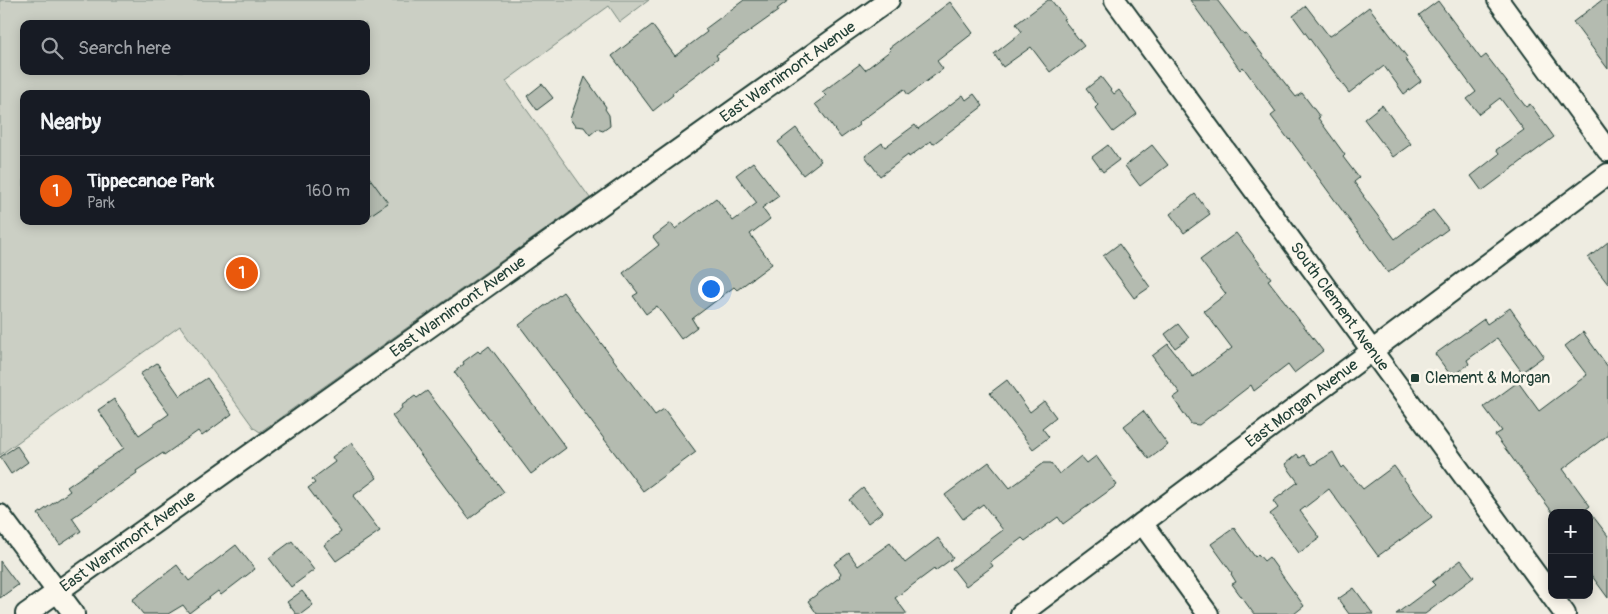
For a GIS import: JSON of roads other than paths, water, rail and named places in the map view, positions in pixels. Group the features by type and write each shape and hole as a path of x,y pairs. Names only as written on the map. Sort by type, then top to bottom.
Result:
{"street":[{"name":"East Warnimont Avenue","path":"26,614 889,0"},
{"name":"South Clement Avenue","path":"1115,0 1565,614"},
{"path":"1498,0 1608,151"},
{"name":"East Morgan Avenue","path":"1021,614 1608,174"},
{"path":"0,515 74,614"},
{"path":"1142,523 1208,614"}],"place":[{"name":"Tippecanoe Park","path":"242,273"},
{"name":"Clement & Morgan","path":"1415,378"}]}
